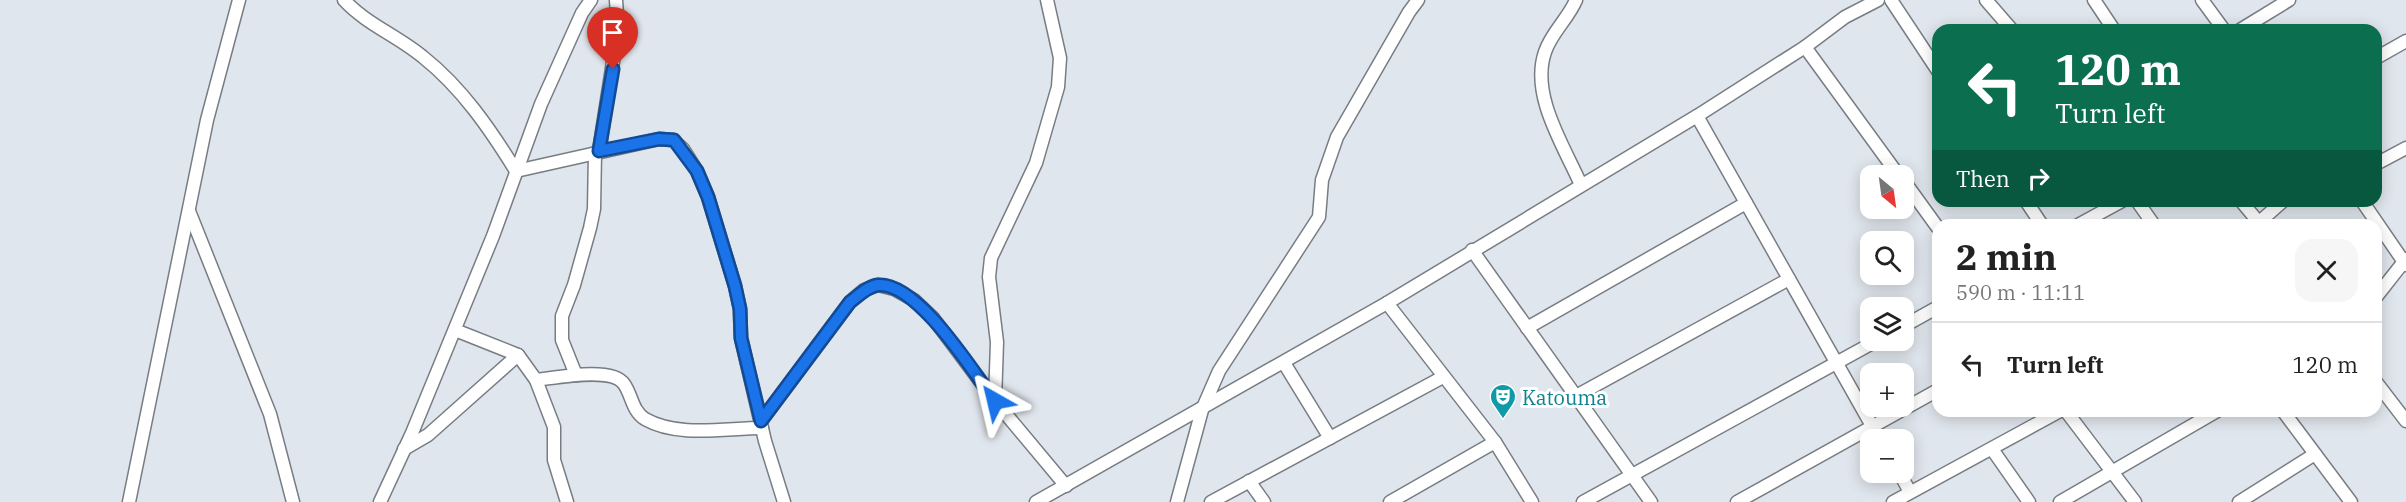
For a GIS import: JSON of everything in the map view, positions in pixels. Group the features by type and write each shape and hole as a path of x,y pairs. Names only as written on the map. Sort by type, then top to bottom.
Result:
{"street":[{"path":"129,502 207,120 239,0"},
{"path":"344,0 360,15 424,57 459,91 485,121 516,171"},
{"path":"380,502 455,330 541,104 582,14 591,0"},
{"path":"576,375 562,340 562,316 574,285 594,209 597,152 618,30 616,0"},
{"path":"995,401 997,342 988,277 991,258 1036,163 1058,87 1060,58 1047,0"},
{"path":"1177,502 1202,410 1219,371 1319,217 1322,180 1337,137 1418,0"},
{"path":"1576,0 1545,51 1541,66 1543,94 1581,185"},
{"path":"1036,502 1202,410 1387,303 1697,116 1805,47 1845,17 1878,0"},
{"path":"1891,0 1932,62"},
{"path":"1986,0 2007,24"},
{"path":"2094,0 2111,24"},
{"path":"2202,0 2220,24"},
{"path":"2250,24 2289,0"},
{"path":"2382,55 2406,41"},
{"path":"1805,47 1891,165"},
{"path":"1697,116 1874,429"},
{"path":"516,171 659,139 674,140 697,171 735,286 740,309 741,338 784,502"},
{"path":"2382,161 2406,148"},
{"path":"1914,195 1932,220"},
{"path":"1527,328 1746,203"},
{"path":"2089,219 2110,207"},
{"path":"2246,207 2255,219"},
{"path":"2264,219 2277,207"},
{"path":"189,211 270,414 293,502"},
{"path":"2382,229 2405,262 2382,290"},
{"path":"1472,250 1651,502"},
{"path":"1576,396 1789,279"},
{"path":"762,424 850,302 864,290 878,285 894,289 914,300 933,318 995,401 1066,486"},
{"path":"1387,303 1495,442 1532,502"},
{"path":"1914,320 1932,310"},
{"path":"455,330 518,355 536,380 554,428 554,460 567,502"},
{"path":"1583,502 1860,351"},
{"path":"404,449 428,435 518,355"},
{"path":"1284,363 1330,438"},
{"path":"536,380 576,375 618,377 624,384 636,411 645,418 669,428 762,424"},
{"path":"1211,502 1443,377"},
{"path":"2382,390 2406,421"},
{"path":"1737,502 1932,393"},
{"path":"1893,502 2049,417"},
{"path":"2071,417 2134,502"},
{"path":"2060,502 2207,417"},
{"path":"2287,417 2351,502"},
{"path":"1390,502 1495,442"},
{"path":"1992,449 2029,502"},
{"path":"2243,501 2315,454"},
{"path":"1249,482 1264,502"},
{"path":"1906,483 1911,492"}],"place":[{"name":"Katouma","path":"1503,420"}],"route":[{"path":"613,69 599,151 659,139 674,140 683,149 697,171 708,197 735,286 740,309 741,338 761,421 850,302 864,290 878,285 894,289 914,300 933,318 995,401"}]}
